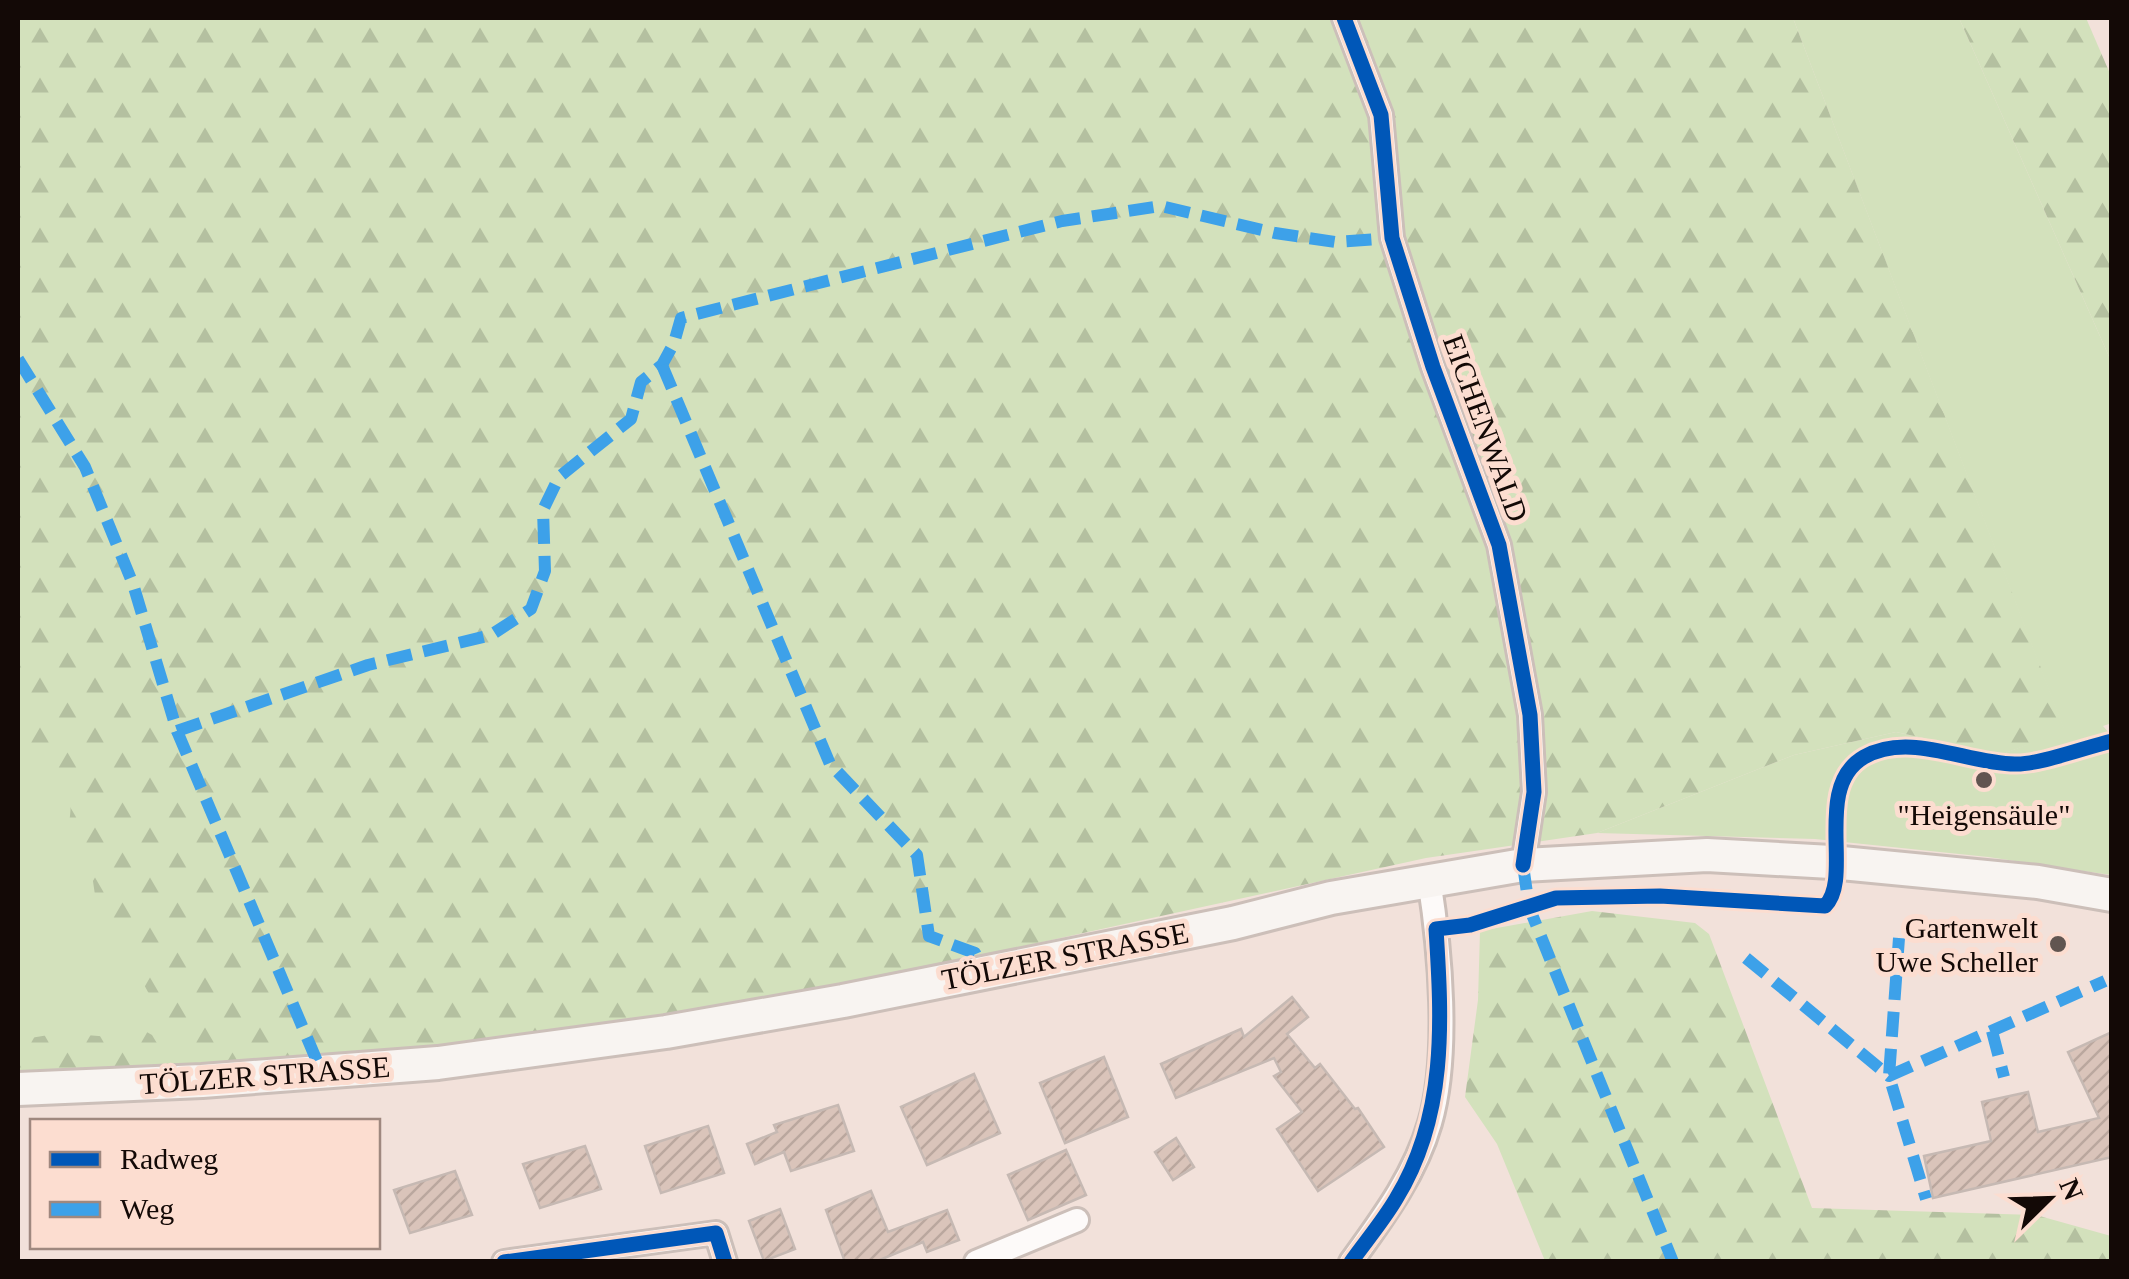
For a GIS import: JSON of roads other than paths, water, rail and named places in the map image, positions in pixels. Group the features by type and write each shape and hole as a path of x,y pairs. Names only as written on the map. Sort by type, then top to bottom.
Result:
{"main road":[{"name":"TÖLZER STRASSE","path":"18,1089 202,1081 419,1064 666,1032 861,998 1430,879 1523,865 1707,855 1831,862 2038,882 2112,895"}],"street":[{"name":"EICHENWALD","path":"1344,18 1380,115 1392,238 1433,367 1499,545 1530,715 1534,792 1523,865"},
{"path":"1351,1262 1398,1197 1430,1125 1438,1084 1440,994 1430,879"},
{"path":"976,1262 1077,1220"},
{"path":"504,1262 716,1233 725,1262"}],"place":[{"name":"\"Heigensäule\"","path":"1984,780"},
{"name":"Gartenwelt Uwe Scheller","path":"2058,944"}]}
